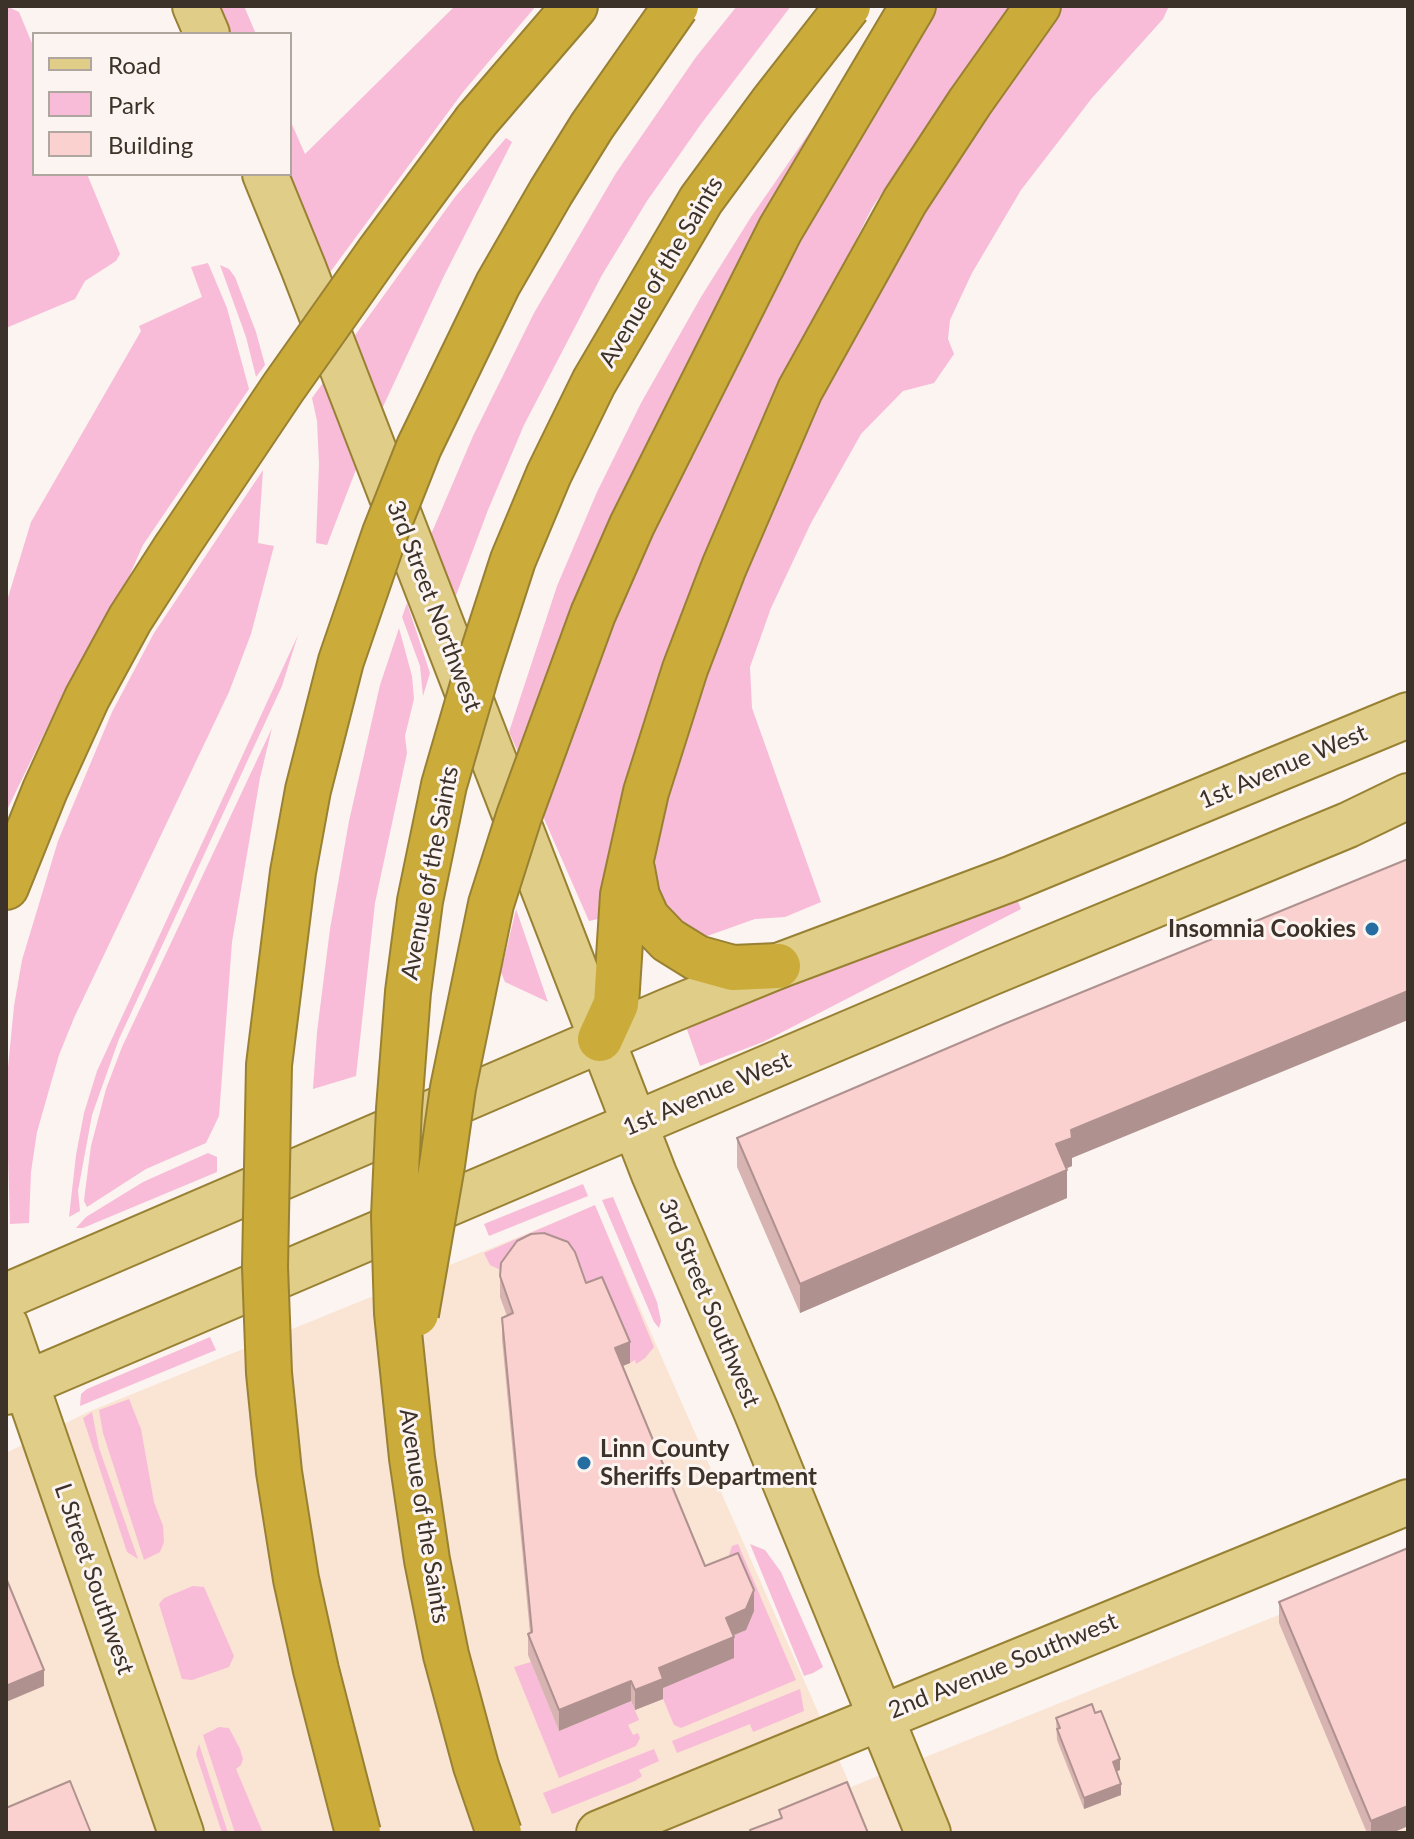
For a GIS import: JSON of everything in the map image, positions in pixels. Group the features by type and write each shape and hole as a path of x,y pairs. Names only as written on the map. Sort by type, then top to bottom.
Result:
{"highway":[{"path":"6,887 87,698 130,619 223,474 379,252 476,121 575,6"},
{"path":"358,1833 296,1579 279,1472 269,1373 265,1267 269,1065 293,872 308,790 341,661 385,533 419,447 498,284 544,205 592,126 676,6"},
{"name":"Avenue of the Saints","path":"499,1833 476,1766 443,1641 425,1545 397,1313 394,1216 408,992 420,901 444,785 478,668 513,560 549,474 594,382 701,200 848,6"},
{"path":"404,1379 453,1088 491,904 519,816 593,614 632,525 780,230 913,6"},
{"path":"600,1039 616,1004 623,895 646,792 685,669 724,567 800,390 905,201 1038,6"},
{"path":"630,857 637,896 647,918 668,940 697,958 733,968 778,966"}],"main road":[{"path":"195,6 206,32"},
{"name":"3rd Street Northwest","path":"266,176 600,1039"},
{"name":"1st Avenue West","path":"6,1296 600,1039 778,966 1013,878 1408,715"},
{"name":"1st Avenue West","path":"16,1388 990,973 1348,825 1408,796"},
{"name":"3rd Street Southwest","path":"600,1039 928,1833"},
{"name":"L Street Southwest","path":"6,1326 16,1388 181,1833"},
{"name":"2nd Avenue Southwest","path":"599,1833 1408,1502"}],"shaded area":[{"path":"595,1206 851,1787 1408,1563 1408,1833 6,1833 6,1453 88,1412"}],"green space":[{"path":"6,6 19,12 32,43 32,176 88,176 120,254 116,261 85,281 75,299 6,328"},
{"path":"215,6 244,6 255,32 225,32"},
{"path":"455,6 536,6 463,92 328,275 288,176 292,176 292,125 305,154"},
{"path":"737,6 791,6 701,124 647,201 602,275 524,425 455,598 429,539 473,436 534,313 616,173 696,57"},
{"path":"935,6 1014,6 961,74 872,208 765,420 629,778 612,837 598,919 589,921 542,814 605,642 667,499 810,210"},
{"path":"1061,6 1169,6 1163,19 1092,98 1021,190 972,273 950,320 948,339 954,354 934,383 903,391 861,434 811,523 771,608 750,667 752,708 821,902 785,917 755,919 696,940 672,920 657,891 652,859 676,756 749,556 838,358 883,277 993,101"},
{"path":"825,110 520,757 509,732 557,586 597,492 641,403 701,297 751,217"},
{"path":"506,138 512,142 443,278 381,411 353,338 455,197"},
{"path":"208,263 227,308 249,389 143,545 123,590 59,703 6,812 6,604 31,522 141,331 139,326 202,297 191,267"},
{"path":"220,265 229,269 235,277 256,332 265,365 256,377 246,337"},
{"path":"325,380 357,467 327,545 316,543 319,464 317,421 312,398"},
{"path":"263,470 258,543 274,546 251,634 229,692 74,1018 59,1055 37,1132 31,1172 29,1223 10,1224 6,1088 14,1006 22,960 58,841 112,712 154,633"},
{"path":"407,603 430,673 423,696 420,666 402,617"},
{"path":"399,628 412,676 414,699 405,736 407,753 375,903 356,1076 313,1089 330,929 349,821 380,685"},
{"path":"298,635 282,686 119,1039 92,1115 78,1191 80,1211 69,1217 84,1113 97,1071"},
{"path":"272,728 260,778 232,942 219,1116 206,1143 146,1169 87,1207 84,1201 91,1146 106,1089 122,1047"},
{"path":"1017,899 1021,909 763,1042 700,1066 685,1024"},
{"path":"516,909 548,1002 505,982 501,972"},
{"path":"208,1153 217,1157 217,1172 83,1228 76,1228 86,1217 143,1182"},
{"path":"583,1184 588,1196 489,1236 484,1224"},
{"path":"613,1197 657,1302 661,1321 659,1328 602,1200"},
{"path":"595,1205 654,1347 636,1364 635,1360 630,1363 603,1298 507,1273 490,1265 484,1253"},
{"path":"210,1337 216,1350 80,1406 81,1394 87,1389"},
{"path":"129,1399 141,1429 154,1502 163,1526 164,1542 160,1552 144,1560 103,1433 99,1410"},
{"path":"92,1412 99,1448 138,1559 127,1552 83,1418"},
{"path":"738,1544 796,1680 681,1728 674,1725 659,1689 733,1658 726,1638 754,1611 729,1555 732,1546"},
{"path":"750,1544 765,1550 781,1572 823,1667 813,1673 804,1676"},
{"path":"193,1586 204,1587 234,1656 229,1667 192,1680 182,1679 159,1604 164,1598"},
{"path":"531,1662 559,1731 631,1701 639,1720 628,1725 633,1735 638,1733 640,1738 636,1746 559,1778 514,1667"},
{"path":"800,1689 804,1711 753,1732 750,1724 677,1753 672,1741"},
{"path":"219,1727 229,1728 240,1749 243,1759 236,1769 263,1833 235,1833 203,1735"},
{"path":"199,1744 228,1833 222,1833 196,1754"},
{"path":"654,1749 659,1761 639,1770 642,1776 635,1781 552,1814 543,1793"}],"building":[{"path":"1408,859 1408,991 1071,1130 1072,1138 1056,1144 1067,1170 800,1284 737,1138 1004,1024"},
{"name":"Linn County Sheriffs Department","path":"544,1233 568,1242 586,1283 602,1277 630,1342 615,1348 705,1566 738,1553 754,1590 746,1609 726,1618 734,1637 659,1668 663,1679 635,1690 631,1681 559,1710 528,1634 532,1632 502,1318 513,1313 500,1276 501,1263 517,1241 531,1234"},
{"path":"1408,1548 1408,1806 1371,1821 1279,1602"},
{"path":"6,1578 44,1670 6,1686"},
{"path":"1092,1704 1095,1713 1101,1711 1120,1759 1113,1762 1121,1784 1084,1798 1057,1729 1060,1728 1056,1718"},
{"path":"70,1781 91,1833 6,1833 6,1808"},
{"path":"847,1782 868,1833 751,1833 750,1830 782,1818 779,1810"}],"place":[{"name":"Insomnia Cookies","path":"1372,929"},
{"name":"Linn County Sheriffs Department","path":"584,1463"}]}
